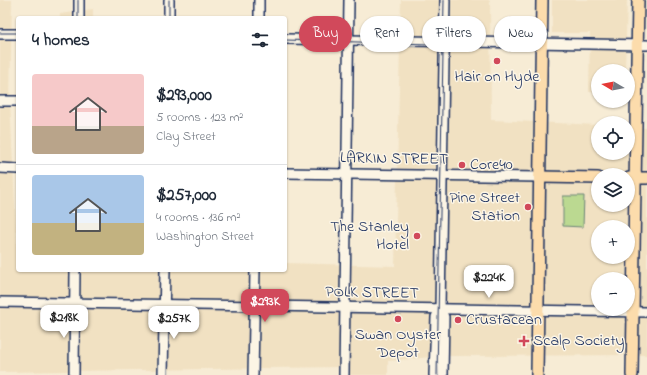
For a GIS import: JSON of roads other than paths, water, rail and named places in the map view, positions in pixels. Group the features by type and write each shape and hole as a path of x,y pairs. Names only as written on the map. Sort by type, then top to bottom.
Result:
{"main road":[{"path":"542,0 542,16"},
{"path":"633,168 642,45 638,0"},
{"path":"536,375 542,52"},
{"name":"LARKIN STREET","path":"540,177 591,178"},
{"path":"635,178 647,178"},
{"path":"632,212 633,272"},
{"path":"632,375 633,316"}],"street":[{"path":"79,0 79,16"},
{"path":"169,0 169,16"},
{"path":"259,0 259,16"},
{"path":"349,0 349,16"},
{"path":"445,0 445,16"},
{"path":"0,34 16,34"},
{"path":"287,39 299,39"},
{"path":"352,40 422,42"},
{"path":"547,43 642,45"},
{"path":"344,375 349,52"},
{"path":"434,375 436,317 440,309 444,52"},
{"path":"0,101 16,101"},
{"path":"0,168 16,169"},
{"name":"LARKIN STREET","path":"287,173 540,177"},
{"path":"74,375 75,272"},
{"path":"163,375 165,272"},
{"path":"254,375 255,272"},
{"name":"POLK STREET","path":"0,302 591,312"},
{"path":"440,309 444,317 443,375"},
{"name":"POLK STREET","path":"635,312 647,312"}],"tram line":[{"path":"78,0 78,16"},
{"path":"169,0 169,16"},
{"path":"437,375 444,0"},
{"path":"0,33 16,33"},
{"path":"287,40 431,44 440,49 442,56"}],"place":[{"name":"Hair on Hyde","path":"497,61"},
{"name":"Core40","path":"462,165"},
{"name":"Pine Street Station","path":"528,207"},
{"name":"The Stanley Hotel","path":"417,236"},
{"name":"Swan Oyster Depot","path":"398,319"},
{"name":"Crustacean","path":"458,320"},
{"name":"Scalp Society","path":"524,341"}]}
